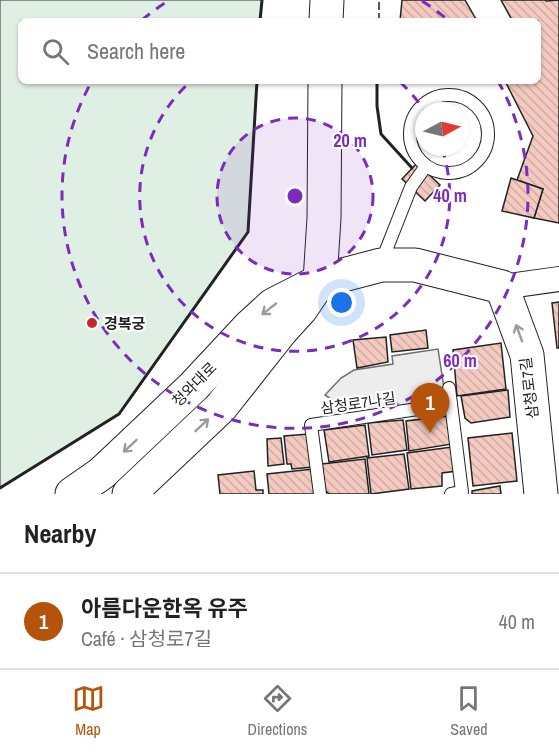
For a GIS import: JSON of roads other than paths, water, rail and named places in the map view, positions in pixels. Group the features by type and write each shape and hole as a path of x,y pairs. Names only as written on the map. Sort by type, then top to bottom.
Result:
{"street":[{"path":"326,18 327,0"},
{"path":"129,494 221,407 301,309 320,281 324,218 325,84"},
{"path":"320,281 381,265 415,264 502,287 559,279"},
{"name":"청와대로","path":"72,494 102,473 193,387 249,327 273,305 320,281"},
{"name":"삼청로7길","path":"502,287 527,355 540,494"}],"lane":[{"path":"443,95 456,95 468,99 485,118 488,130 487,143 482,155 474,165 463,171 437,172 426,166 417,156 411,144 410,131 413,119 420,108 430,100 443,95"},
{"path":"381,265 411,187 426,166"},
{"path":"449,388 462,492 451,494"},
{"name":"삼청로7나길","path":"321,494 311,425 451,404"}],"place":[{"name":"경복궁","path":"92,323"},
{"name":"아름다운한옥 유주","path":"430,433"}]}
